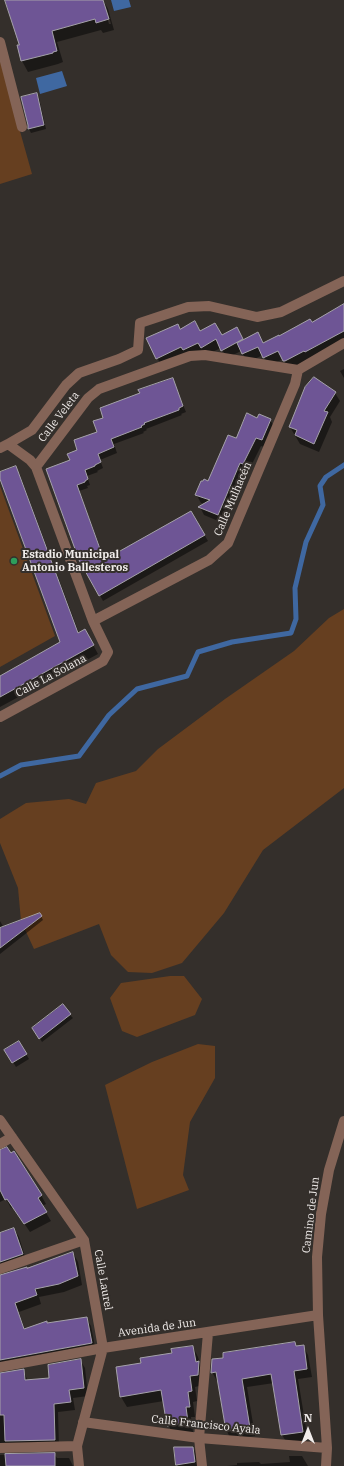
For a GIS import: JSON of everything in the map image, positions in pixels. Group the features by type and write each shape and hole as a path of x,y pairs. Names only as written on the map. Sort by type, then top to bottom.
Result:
{"street":[{"path":"0,42 22,127"},
{"path":"4,446 32,430 66,385 79,373 120,359 138,350 140,323 188,308 209,306 257,317 281,312 344,281"},
{"path":"298,370 344,344"},
{"name":"Calle Veleta","path":"36,467 88,398 99,388 190,356 206,355 298,370"},
{"name":"Calle Mulhacén","path":"93,621 209,560 228,544 295,384 298,370"},
{"path":"4,446 30,460 36,467 93,621"},
{"name":"Calle La Solana","path":"0,717 103,661 108,652 93,621"},
{"name":"Calle Laurel","path":"0,1120 84,1240 103,1348 77,1446 79,1466"},
{"name":"Camino de Jun","path":"326,1466 327,1448 318,1315 317,1257 329,1170 344,1121"},
{"path":"0,1144 12,1137"},
{"path":"0,1270 84,1240"},
{"name":"Avenida de Jun","path":"0,1367 103,1348 318,1315"},
{"path":"202,1466 199,1438 208,1333"},
{"name":"Calle Francisco Ayala","path":"83,1422 199,1438 327,1448"},
{"path":"0,1448 77,1446"}],"shaded area":[{"path":"0,60 32,174 0,184"},
{"name":"Estadio Municipal Antonio Ballesteros","path":"0,486 55,636 0,667"},
{"path":"344,609 344,788 263,850 224,913 182,963 152,973 128,972 111,955 99,924 34,949 21,921 18,888 0,843 0,819 26,803 69,799 86,804 96,783 136,771 158,749 225,699 294,651 329,618"},
{"path":"170,976 184,976 202,999 195,1015 137,1037 122,1031 110,998 121,983"},
{"path":"198,1044 215,1046 215,1078 190,1122 183,1175 189,1190 137,1209 105,1085 152,1062"}],"water":[{"path":"111,0 129,0 131,7 114,11"},
{"path":"62,71 67,86 40,94 36,78"}],"building":[{"path":"5,0 103,0 109,19 96,23 95,19 52,31 57,51 21,61 17,45 19,45"},
{"path":"37,93 44,125 28,129 21,97"},
{"path":"344,304 344,331 285,361 283,361 278,351 263,358 258,347 242,354 237,343 258,332 263,343 310,319 312,322"},
{"path":"195,321 200,331 215,323 222,335 237,327 243,339 221,351 216,339 201,348 198,343 183,350 181,347 156,359 146,338 178,324 180,329"},
{"path":"314,377 336,392 324,411 328,412 314,444 295,435 297,430 289,427 305,387"},
{"path":"173,378 183,406 179,408 179,410 144,423 145,424 141,426 142,427 111,439 114,447 98,454 101,462 85,470 88,479 77,485 104,560 191,511 205,535 99,596 79,560 46,469 70,460 67,454 77,450 74,440 97,432 93,421 103,418 100,408 140,393 138,390"},
{"path":"247,413 257,418 259,414 271,419 262,440 256,438 243,464 240,463 218,515 198,507 210,500 195,495 201,481 204,479 208,481 228,435 236,438"},
{"path":"16,466 78,633 85,629 94,645 0,697 0,676 60,642 0,479 0,472"},
{"path":"40,913 42,916 0,948 0,928"},
{"path":"63,1004 71,1014 39,1039 32,1028"},
{"path":"19,1041 27,1054 12,1063 4,1050"},
{"path":"7,1147 11,1153 14,1151 42,1195 38,1198 47,1212 24,1224 7,1199 5,1200 0,1190 0,1150"},
{"path":"14,1228 23,1254 0,1262 0,1233"},
{"path":"73,1252 78,1276 59,1284 35,1289 37,1295 15,1303 24,1329 47,1321 47,1323 87,1317 92,1343 0,1360 0,1275 27,1268"},
{"path":"295,1342 296,1346 304,1345 307,1369 294,1371 303,1432 281,1435 271,1374 242,1379 250,1428 226,1431 216,1372 211,1373 212,1359 223,1358 223,1353"},
{"path":"193,1346 196,1362 199,1361 198,1375 190,1376 192,1391 188,1392 190,1407 186,1407 188,1422 167,1426 161,1390 120,1397 116,1367 141,1363 140,1358 172,1353 171,1349"},
{"path":"81,1359 84,1388 69,1390 71,1402 54,1404 55,1440 5,1441 4,1415 0,1415 0,1373 24,1369 25,1380 49,1378 48,1365"},
{"path":"174,1447 193,1447 195,1462 176,1465"},
{"path":"55,1453 55,1466 6,1466 5,1454"}],"waterway":[{"path":"0,776 21,765 79,756 109,715 137,689 187,676 198,652 232,642 291,633 296,619 295,588 306,542 323,505 320,486 326,477 344,465"}],"place":[{"name":"Estadio Municipal Antonio Ballesteros","path":"14,561"}]}
